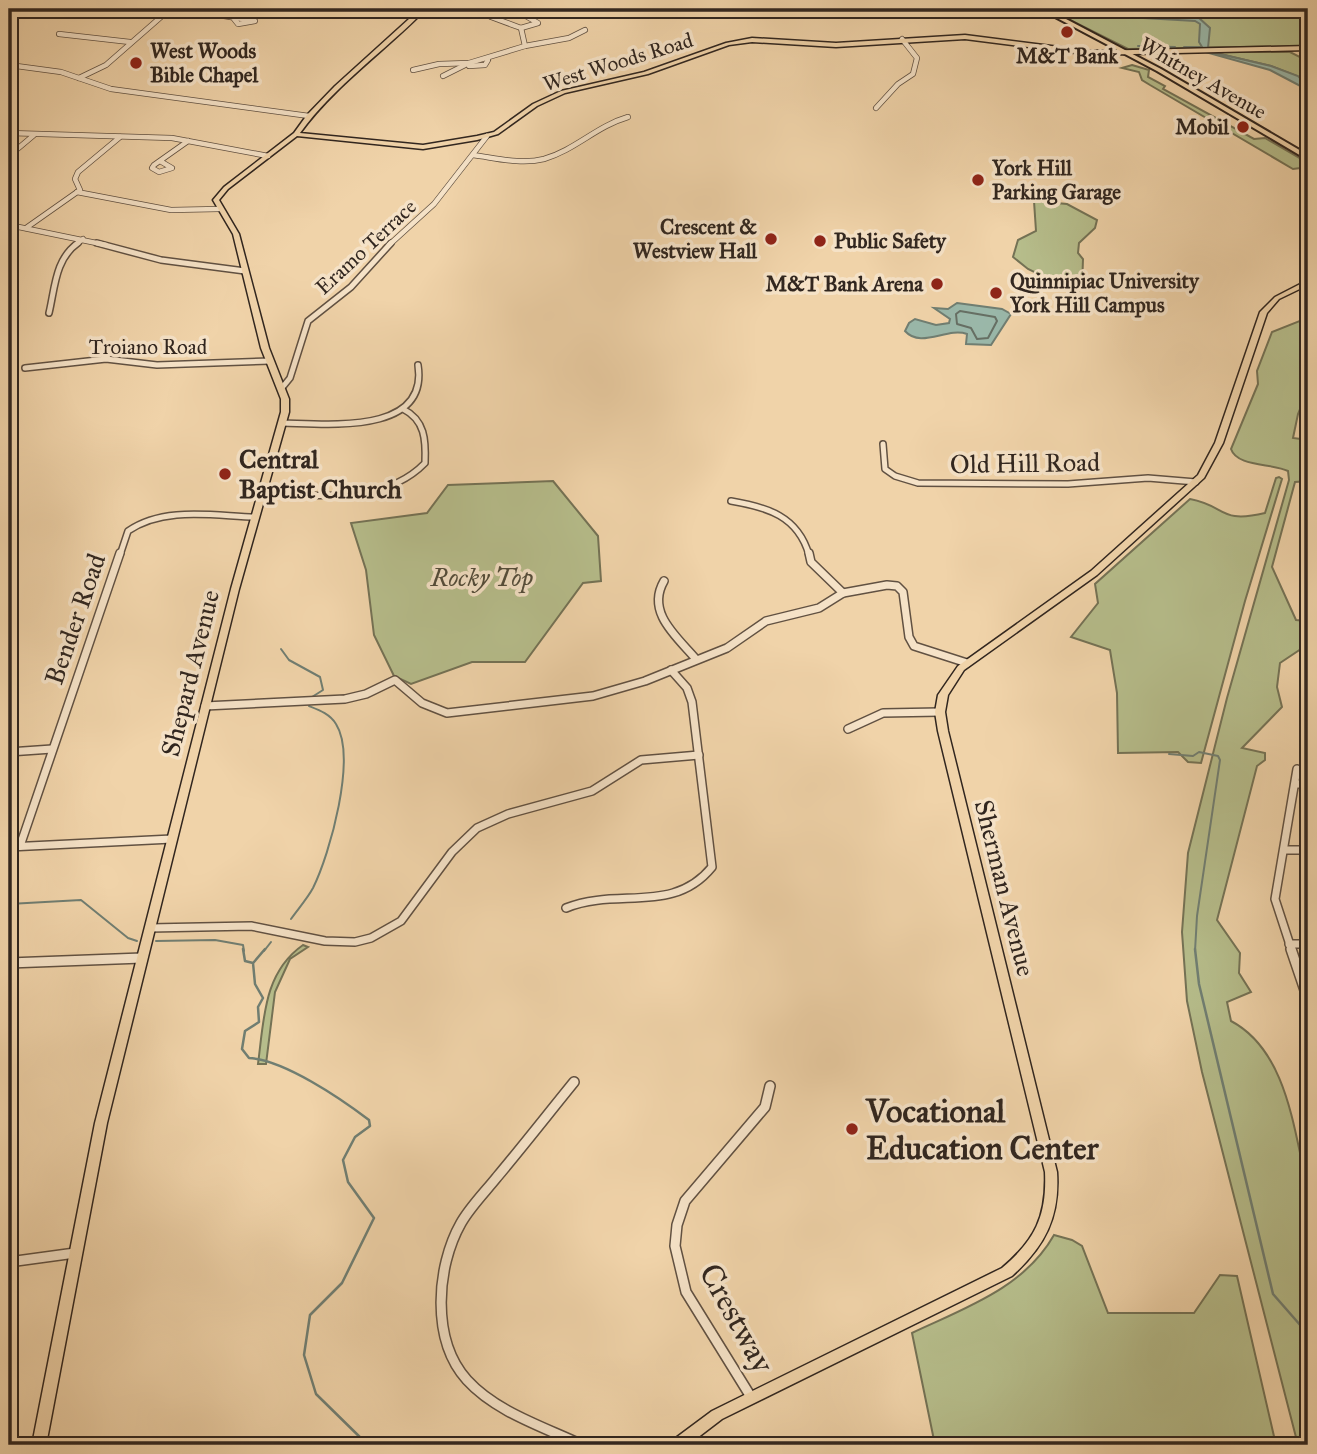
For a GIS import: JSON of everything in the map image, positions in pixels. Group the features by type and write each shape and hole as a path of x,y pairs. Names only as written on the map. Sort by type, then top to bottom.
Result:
{"highway":[{"name":"Whitney Avenue","path":"1043,9 1124,52 1308,158"}],"main road":[{"path":"219,209 216,202 219,194 296,134 309,116 362,63 423,9"},
{"name":"West Woods Road","path":"296,134 423,147 487,136 535,105 563,92 662,68 735,42 762,39 850,45 902,39 975,37 1062,52 1308,48"},
{"name":"Shepard Avenue","path":"39,1445 97,1142 205,706 286,405 270,361 234,228 219,209"},
{"path":"940,712 946,688 967,663 1094,573 1196,482 1215,452 1264,313 1277,298 1308,282"},
{"name":"Sherman Avenue","path":"678,1445 717,1415 751,1397 1007,1272 1039,1239 1049,1217 1053,1185 1050,1164 940,712"}],"street":[{"path":"79,78 106,65 170,9"},
{"path":"208,9 234,19"},
{"path":"489,9 487,14 491,17 520,28 538,23 524,15 531,9"},
{"path":"520,28 526,46"},
{"path":"413,69 485,65 488,60 526,46 569,38 585,30"},
{"path":"59,34 130,42"},
{"path":"876,108 915,70 916,56 902,39"},
{"path":"9,65 54,70 111,89 309,116"},
{"path":"443,76 469,65"},
{"path":"473,155 530,161 545,159 611,122 628,117"},
{"path":"9,133 189,140 268,156"},
{"path":"9,156 34,135"},
{"path":"26,229 77,192 81,187 75,179 78,172 121,136"},
{"name":"Eramo Terrace","path":"282,389 290,378 308,321 351,287 398,235 434,204 487,136"},
{"path":"160,161 189,140"},
{"path":"77,192 171,211 219,209"},
{"path":"9,225 83,239 161,260 245,271"},
{"path":"49,313 60,263 69,249 83,239"},
{"name":"Troiano Road","path":"25,369 106,359 157,365 270,361"},
{"path":"283,422 365,421 402,409 418,393 418,365"},
{"path":"262,494 371,492 417,472 425,463 423,424 416,415 402,409"},
{"name":"Old Hill Road","path":"883,444 885,469 899,478 922,484 976,481 1066,484 1139,478 1196,482"},
{"path":"732,501 765,507 794,524 805,540 811,562 843,593"},
{"name":"Bender Road","path":"20,846 128,531 135,524 160,517 255,517"},
{"path":"664,581 656,593 656,606 695,659"},
{"path":"205,706 345,699 366,695 395,680 401,682 422,703 453,713 593,696 727,648 766,621 819,608 843,593 880,585 897,586 904,596 909,637 914,646 925,652 967,663"},
{"path":"566,908 586,899 672,895 690,890 707,877 712,867 713,854 690,695 671,670"},
{"path":"848,729 883,713 940,712"},
{"path":"9,752 51,750"},
{"path":"150,928 251,926 334,944 372,938 388,931 406,916 464,838 484,824 506,815 558,804 593,791 639,760 699,755"},
{"path":"1297,769 1297,784 1275,899 1308,999"},
{"path":"1297,784 1308,784"},
{"path":"9,847 172,839"},
{"path":"1285,850 1308,850"},
{"path":"1289,944 1308,944"},
{"path":"9,963 142,958"},
{"path":"574,1082 462,1221 450,1244 443,1271 442,1309 445,1348 459,1373 480,1393 582,1445"},
{"name":"Crestway","path":"751,1397 686,1292 676,1246 677,1225 685,1202 699,1181 765,1107 770,1086"},
{"path":"9,1262 75,1253"}],"green space":[{"path":"1308,9 1308,46 1128,49 1052,11"},
{"path":"1212,52 1290,52 1308,61 1308,86 1297,76 1271,66"},
{"path":"1132,65 1149,70 1148,77 1165,86 1163,89 1254,139 1265,138 1308,163 1308,167 1293,169 1142,80 1139,72 1122,68"},
{"path":"1034,201 1067,204 1097,220 1095,228 1079,243 1078,253 1083,259 1082,287 1077,293 1028,269 1013,257 1018,240 1036,231"},
{"path":"1308,314 1308,390 1298,414 1293,438 1308,440 1308,481 1295,482 1272,567 1296,620 1308,621 1308,649 1301,649 1280,663 1277,687 1282,707 1242,748 1265,753 1265,760 1257,766 1217,920 1240,953 1239,973 1251,992 1227,1002 1231,1021 1248,1033 1262,1048 1273,1066 1289,1106 1303,1167 1308,1177 1308,1445 1298,1445 1202,1072 1187,1001 1182,932 1188,853 1227,698 1289,480 1288,471 1247,462 1235,455 1231,449 1258,384 1257,371 1272,332 1300,321"},
{"path":"1276,478 1282,479 1245,601 1201,763 1188,762 1178,752 1118,753 1117,693 1110,650 1071,637 1098,603 1095,584 1190,499 1231,515 1250,516 1265,513"},
{"name":"Rocky Top","path":"553,481 598,536 601,581 583,583 525,662 472,662 411,684 394,676 374,635 366,570 351,523 427,513 448,485"},
{"path":"303,945 308,947 290,959 275,992 266,1064 258,1064 264,1014 273,983 290,956"},
{"path":"1054,1235 1082,1246 1108,1313 1194,1313 1220,1275 1237,1276 1276,1445 935,1445 912,1333 972,1305 1010,1283 1027,1269"}],"water":[{"path":"1080,9 1199,18 1210,28 1208,48 1211,52 1271,66 1298,76 1308,86 1308,90 1270,70 1205,52 1199,42 1200,24 1195,21 1092,15"},
{"path":"957,303 1002,309 1011,314 991,345 966,344 967,334 951,333 919,338 905,331 915,319 936,325 949,323 950,319 934,308 948,309"}],"waterway":[{"path":"1186,16 1192,11 1190,9"},
{"path":"1138,46 1175,47"},
{"path":"1184,47 1201,47"},
{"path":"281,649 289,660 320,677 323,690 312,697"},
{"path":"291,919 311,892 327,853 339,806 344,759 342,739 336,724 327,715 309,706"},
{"path":"1169,754 1193,756 1199,752 1218,756 1220,760 1197,916 1195,950"},
{"path":"9,904 81,900 128,938 137,941"},
{"path":"156,941 215,940 243,945 244,951"},
{"path":"264,951 271,942"},
{"path":"243,949 245,961 253,963 255,984 263,998 258,1007 259,1022 245,1031 242,1049 249,1058 263,1060 295,1073 369,1120 370,1126 355,1137 343,1160 348,1182 374,1218 342,1283 310,1315 304,1355 316,1394 368,1445"},
{"path":"254,962 265,949"},
{"path":"1195,950 1199,984 1273,1294 1308,1334"}],"place":[{"name":"M&T Bank","path":"1067,32"},
{"name":"West Woods Bible Chapel","path":"136,63"},
{"name":"Mobil","path":"1243,127"},
{"name":"York Hill Parking Garage","path":"978,180"},
{"name":"Crescent & Westview Hall","path":"771,239"},
{"name":"Public Safety","path":"820,241"},
{"name":"M&T Bank Arena","path":"937,284"},
{"name":"Quinnipiac University York Hill Campus","path":"996,293"},
{"name":"Central Baptist Church","path":"225,474"},
{"name":"Vocational Education Center","path":"852,1129"}]}
